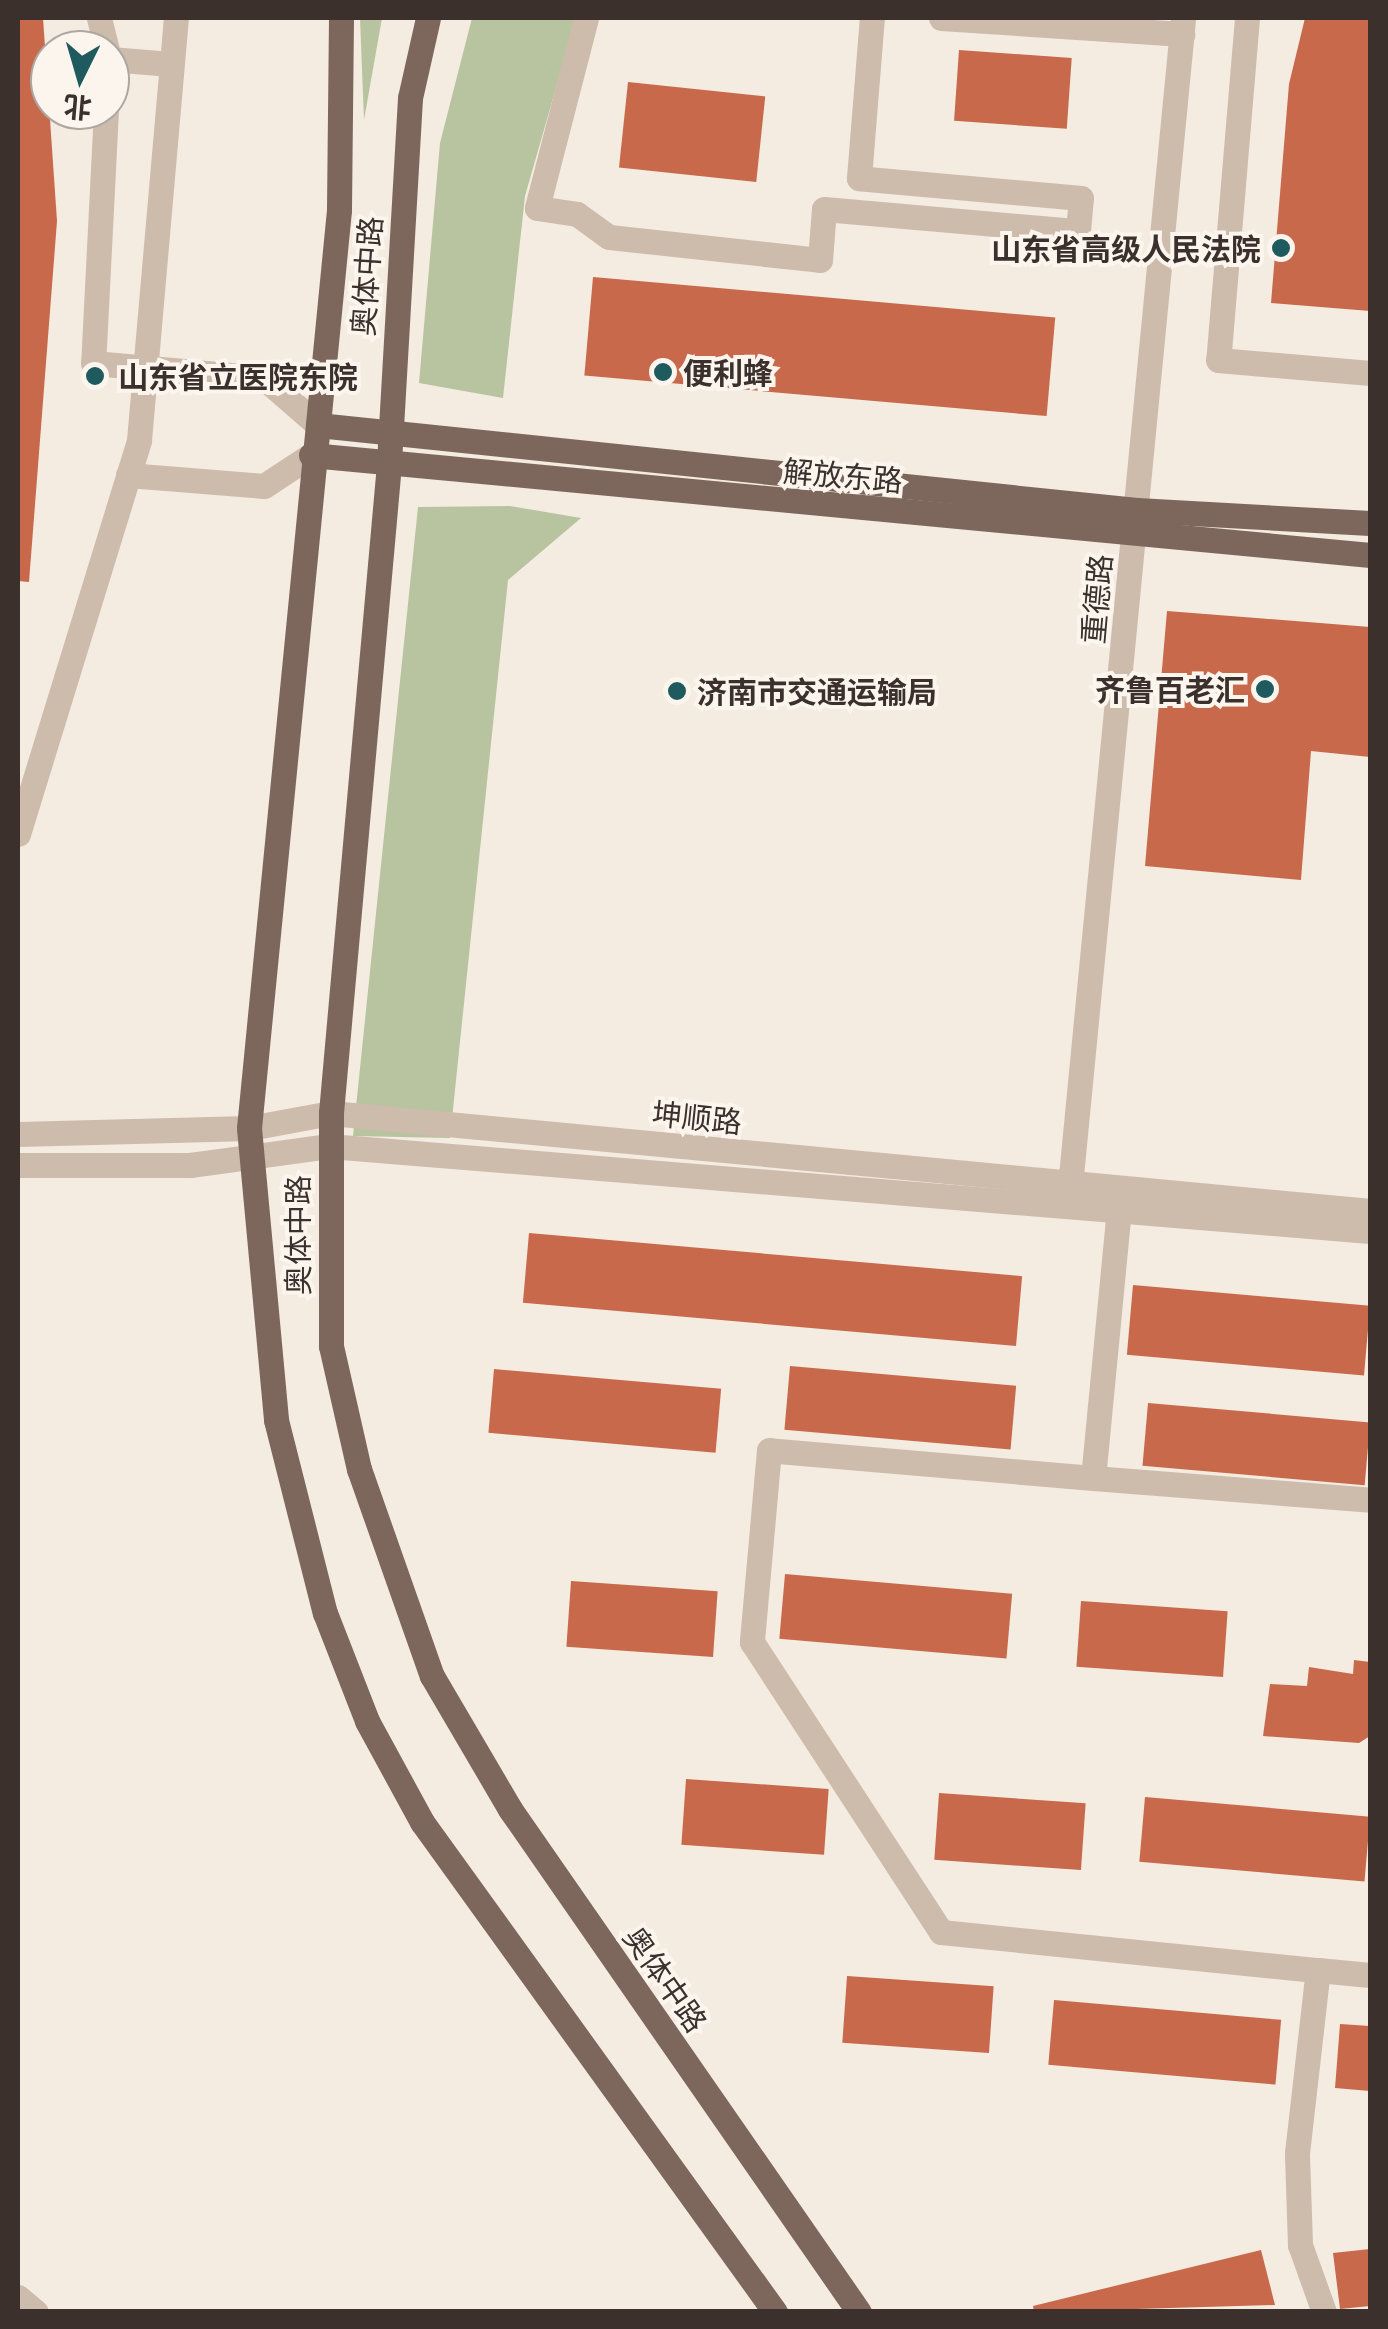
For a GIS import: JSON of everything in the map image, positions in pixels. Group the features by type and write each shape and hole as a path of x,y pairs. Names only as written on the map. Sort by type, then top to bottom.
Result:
{"main road":[{"name":"奥体中路","path":"341,18 339,210 318,424 311,455 249,1128 258,1295 300,1540 367,1721 484,1912 776,2312"},
{"name":"奥体中路","path":"428,18 410,98 389,464 331,1114 332,1346 359,1469 432,1676 510,1809 859,2312"},
{"name":"解放东路","path":"318,424 388,438 1136,522 1370,555"},
{"name":"解放东路","path":"311,455 1136,522 1370,523"}],"street":[{"path":"18,834 128,475 145,368 176,18"},
{"path":"586,18 537,208 577,214 609,236 820,260 824,209 1078,231 1080,198 859,178 872,18"},
{"path":"941,18 1182,26"},
{"path":"1247,18 1218,360 1370,374"},
{"name":"重德路","path":"1070,1186 1182,26"},
{"path":"130,61 172,64"},
{"path":"105,130 93,363 264,378 318,424"},
{"path":"128,475 264,486 311,455"},
{"name":"坤顺路","path":"18,1134 249,1128 331,1114 1070,1186 1120,1200 1370,1232"},
{"name":"坤顺路","path":"18,1165 250,1161 330,1146 1120,1200 1370,1210"},
{"path":"1092,1478 1120,1200"},
{"path":"1370,1500 769,1450 752,1642 941,1932 1370,1975"},
{"path":"1318,1970 1296,2154 1300,2245 1324,2312"},
{"path":"18,2297 36,2312"}],"green space":[{"path":"360,18 382,18 364,120"},
{"path":"472,18 576,18 525,196 503,398 419,383 440,143"},
{"path":"510,506 581,518 508,580 450,1138 353,1136 418,507"}],"building":[{"path":"18,18 43,18 44,30 30,30 30,130 51,130 57,221 29,582 18,581"},
{"path":"1305,18 1370,18 1370,311 1271,303 1289,84"},
{"path":"959,50 1072,58 1067,129 954,121"},
{"path":"628,82 765,96 756,182 619,168"},
{"path":"593,277 1055,317 1047,416 584,376"},
{"name":"齐鲁百老汇","path":"1167,611 1370,627 1370,757 1311,751 1301,880 1145,866"},
{"path":"529,1233 1022,1276 1016,1346 523,1303"},
{"path":"1133,1285 1370,1306 1364,1375 1127,1355"},
{"path":"790,1366 1016,1386 1011,1450 784,1430"},
{"path":"494,1369 721,1389 716,1453 488,1433"},
{"path":"1148,1403 1370,1422 1365,1485 1143,1466"},
{"path":"785,1574 1012,1594 1006,1659 779,1639"},
{"path":"571,1581 718,1591 713,1657 566,1647"},
{"path":"1081,1601 1228,1611 1223,1677 1076,1667"},
{"path":"1354,1660 1370,1662 1370,1736 1359,1743 1263,1736 1270,1684 1307,1686 1309,1667 1353,1674"},
{"path":"686,1779 829,1789 824,1855 681,1845"},
{"path":"939,1793 1086,1803 1081,1870 934,1860"},
{"path":"1145,1797 1370,1817 1364,1881 1139,1862"},
{"path":"847,1976 994,1986 989,2053 842,2043"},
{"path":"1054,2000 1281,2020 1275,2085 1048,2065"},
{"path":"1340,2024 1370,2026 1370,2091 1335,2088"},
{"path":"1370,2249 1370,2306 1340,2309 1333,2253"},
{"path":"1261,2250 1275,2305 1034,2312 1033,2306"}],"place":[{"name":"山东省高级人民法院","path":"1281,248"},
{"name":"便利蜂","path":"663,372"},
{"name":"山东省立医院东院","path":"95,376"},
{"name":"齐鲁百老汇","path":"1265,689"},
{"name":"济南市交通运输局","path":"677,691"}]}
